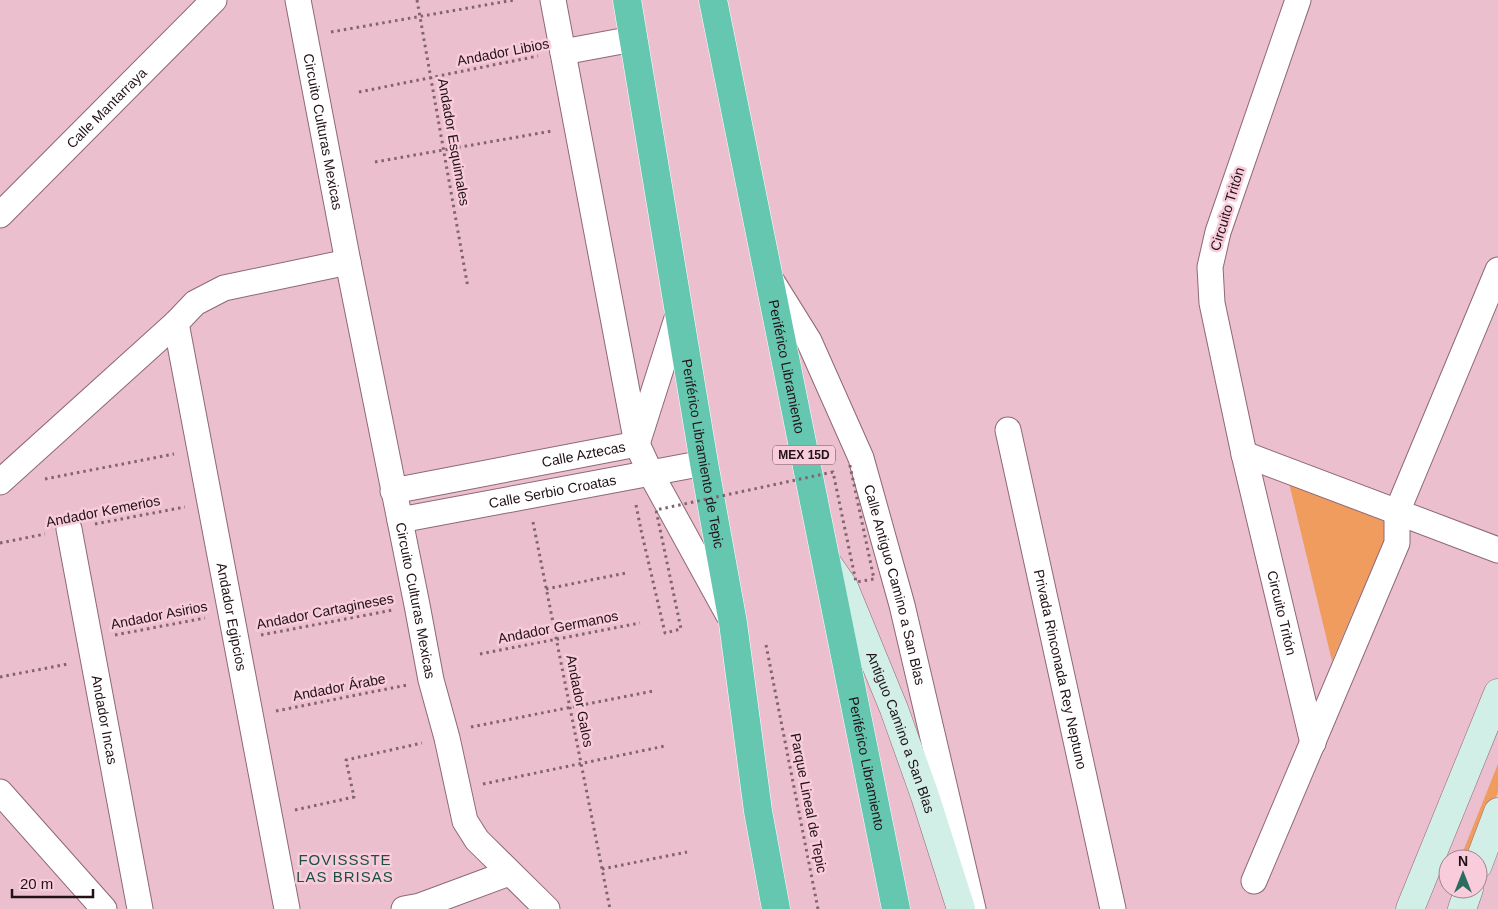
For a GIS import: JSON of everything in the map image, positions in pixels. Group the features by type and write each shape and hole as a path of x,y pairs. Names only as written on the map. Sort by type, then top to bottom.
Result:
{"highway":[{"name":"Periférico Libramiento de Tepic","path":"627,0 704,464 733,623 758,811 776,909"},
{"name":"Periférico Libramiento","path":"713,0 896,909"}],"street":[{"name":"Calle Mantarraya","path":"0,215 214,0"},
{"name":"Circuito Culturas Mexicas","path":"298,0 431,680 447,735 465,821 477,840 547,909"},
{"path":"553,0 637,444 651,474 733,623"},
{"name":"Circuito Tritón","path":"1298,0 1218,232 1210,267 1212,303 1244,454 1313,742"},
{"path":"563,52 633,39"},
{"path":"0,482 176,323 195,303 224,288 348,262"},
{"path":"1254,881 1397,543 1397,512 1498,270"},
{"name":"Calle Antiguo Camino a San Blas","path":"770,277 809,341 861,458 902,605 974,909"},
{"name":"Calle Aztecas","path":"393,491 637,444 679,312"},
{"name":"Andador Egipcios","path":"176,323 287,909"},
{"name":"Privada Rinconada Rey Neptuno","path":"1008,430 1113,909"},
{"path":"1244,454 1498,550"},
{"name":"Calle Serbio Croatas","path":"400,520 704,464"},
{"name":"Andador Incas","path":"69,529 140,909"},
{"name":"Antiguo Camino a San Blas","path":"826,561 844,587 894,709 925,796 961,909"},
{"path":"1410,909 1498,693"},
{"path":"0,792 104,909"},
{"path":"1484,849 1498,812"},
{"path":"404,909 420,906 509,873"}],"path":[{"name":"Andador Esquimales","path":"417,0 468,288"},
{"path":"306,36 514,0"},
{"name":"Andador Libios","path":"359,92 563,52"},
{"path":"376,162 577,126"},
{"path":"38,480 200,449"},
{"path":"641,530 664,633 681,630 656,510 833,472 856,582 874,579 850,461"},
{"name":"Andador Galos","path":"528,496 610,909"},
{"name":"Andador Kemerios","path":"0,543 210,503"},
{"path":"546,589 626,573"},
{"name":"Andador Cartagineses","path":"236,639 417,605"},
{"name":"Andador Asirios","path":"0,677 92,649 231,613"},
{"name":"Andador Germanos","path":"480,654 640,623"},
{"name":"Andador Árabe","path":"251,716 431,680"},
{"path":"270,815 354,797 346,760 447,735 653,691"},
{"name":"Parque Lineal de Tepic","path":"778,702 818,909"},
{"path":"458,790 665,746"},
{"path":"602,869 687,852"}],"shaded area":[{"path":"1289,483 1391,524 1332,661"},
{"path":"1498,764 1498,792 1475,849 1464,849"}],"district":[{"name":"FOVISSSTE LAS BRISAS","path":"345,868"}]}
